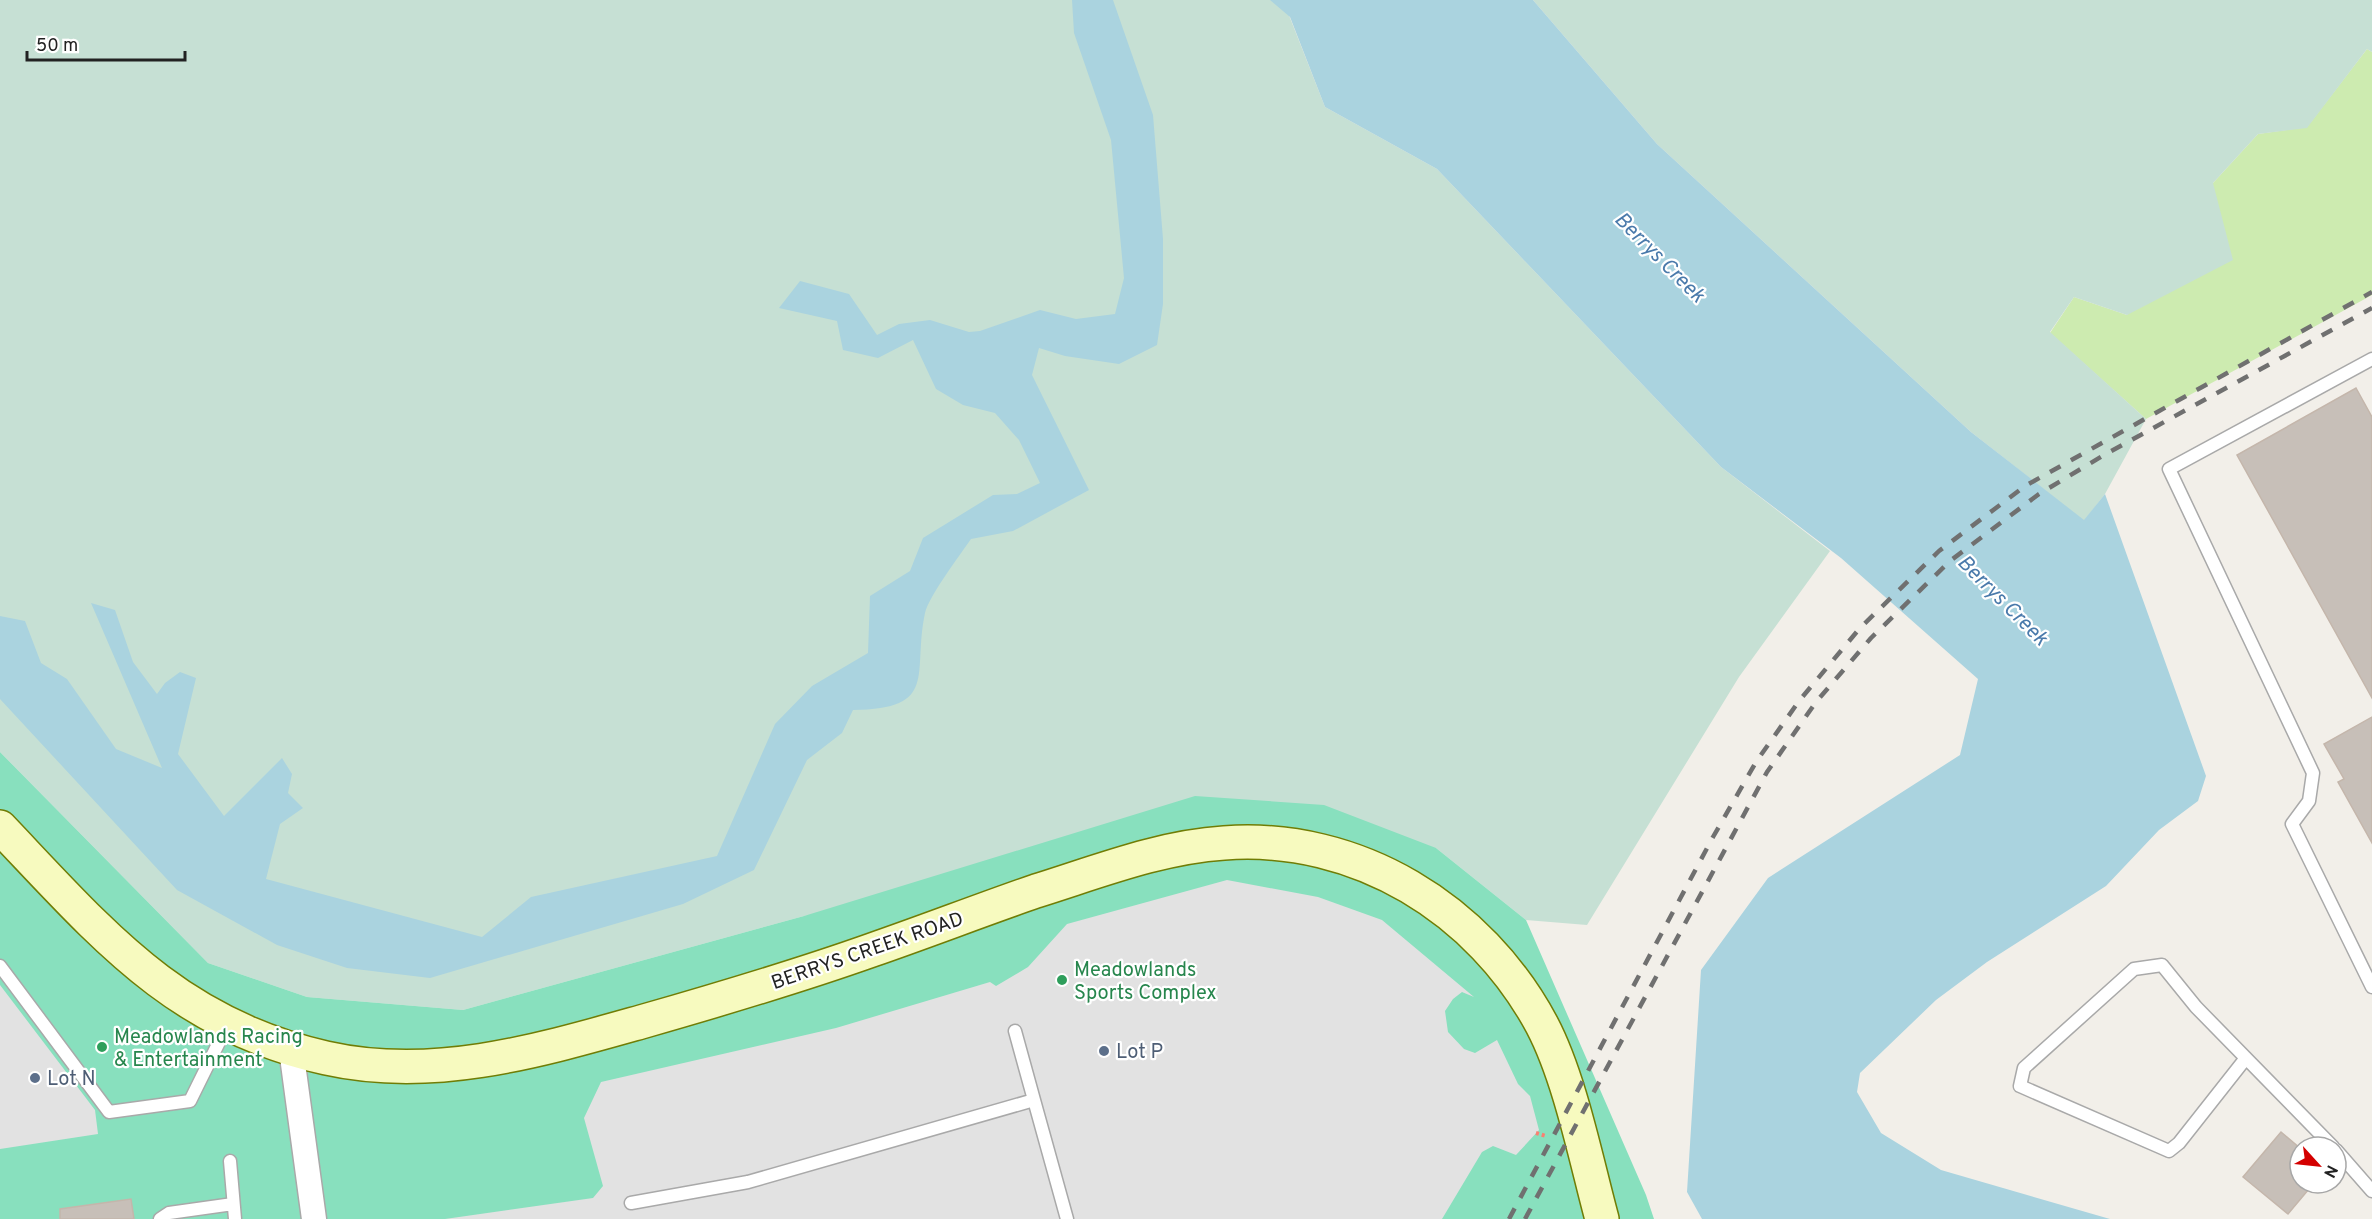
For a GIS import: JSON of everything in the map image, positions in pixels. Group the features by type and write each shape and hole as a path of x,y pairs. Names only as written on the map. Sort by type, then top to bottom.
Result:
{"street":[{"name":"BERRYS CREEK ROAD","path":"0,827 129,959 180,997 228,1024 291,1048 350,1063 392,1066 458,1064 514,1056 735,995 870,951 986,908 1146,858 1223,843 1274,843 1322,851 1396,879 1419,891 1462,923 1501,962 1531,1006 1555,1056 1602,1219"},
{"path":"291,1048 314,1219"}],"lane":[{"path":"2372,359 2169,469 2313,773 2308,801 2292,824 2372,987"},
{"path":"2246,1058 2180,1143 2169,1151 2020,1086 2024,1068 2134,969 2162,964 2196,1006 2321,1135"},
{"path":"0,966 86,1078 109,1112 189,1101 228,1024"},
{"path":"1016,1032 1067,1219"},
{"path":"631,1203 748,1182 1034,1100"},
{"path":"230,1161 235,1219"},
{"path":"2348,1164 2372,1191"},
{"path":"160,1219 169,1213 234,1204"}],"path":[{"path":"1536,1133 1546,1136"}],"green space":[{"path":"0,0 1283,0 1325,107 1437,169 1721,467 1830,551 1739,677 1587,925 1526,920 1436,848 804,916 463,1010 307,997 208,963 0,752"},
{"path":"1533,0 2372,0 2372,52 2367,49 2307,128 2258,134 2213,183 2233,260 2127,315 2074,297 2050,332 2146,419 2105,494 2084,521 1971,432 1657,144"},
{"path":"2367,49 2372,52 2372,295 2146,419 2050,333 2074,297 2127,315 2213,183 2258,134 2307,127"},
{"name":"Meadowlands Sports Complex","path":"0,752 208,963 307,997 463,1010 804,916 1195,796 1324,805 1436,848 1526,920 1646,1195 1654,1219 0,1219"}],"shaded area":[{"name":"Lot P","path":"1227,880 1318,897 1382,920 1474,997 1462,992 1453,999 1445,1011 1448,1032 1464,1049 1475,1053 1497,1040 1518,1084 1530,1096 1539,1130 1516,1155 1493,1146 1482,1152 1442,1219 445,1219 593,1198 603,1186 584,1118 601,1082 836,1028 990,982 996,986 1028,967 1067,924"},
{"name":"Lot N","path":"0,985 95,1110 98,1134 0,1149"}],"water":[{"path":"1072,0 1113,0 1153,115 1163,239 1163,304 1157,345 1119,364 1065,356 1039,348 1032,375 1089,490 1013,531 971,539 945,576 925,613 917,684 911,695 899,703 881,708 853,710 842,733 807,760 754,870 683,904 430,978 347,968 277,945 177,890 0,699 0,616 25,621 41,663 67,679 116,749 162,768 91,603 115,610 133,662 157,694 165,683 180,672 196,678 178,754 224,816 282,758 292,774 288,793 303,808 280,824 266,879 482,937 531,897 717,856 775,724 812,686 868,653 870,596 910,571 923,538 993,495 1017,494 1040,483 1019,440 995,413 963,405 936,389 913,340 878,358 843,350 837,321 779,308 800,281 849,294 877,335 899,324 930,320 969,332 980,331 1040,310 1076,319 1115,314 1124,278 1111,140 1074,33"},
{"name":"Berrys Creek","path":"1270,0 1533,0 1657,144 1971,432 2084,520 2105,494 2206,776 2198,801 2159,830 2106,886 1987,962 1936,1000 1860,1073 1857,1092 1881,1133 1941,1170 2110,1219 1702,1219 1687,1192 1701,970 1768,878 1960,755 1978,679 1841,558 1721,467 1437,169 1325,107 1290,17"}],"building":[{"path":"2356,388 2372,417 2372,698 2237,455"},
{"path":"2372,717 2372,843 2338,782 2344,779 2324,744"},
{"path":"2281,1132 2288,1138 2288,1195 2304,1195 2288,1214 2243,1177"},
{"path":"131,1199 134,1219 60,1219 60,1209"}],"railway":[{"path":"1509,1219 1713,837 1756,762 1799,701 1860,628 1939,551 2025,486 2372,292"},
{"path":"1525,1219 1767,772 1816,702 1871,638 1950,561 2039,494 2104,455 2372,308"}],"place":[{"name":"Meadowlands Sports Complex","path":"1062,980"},
{"name":"Meadowlands Racing & Entertainment","path":"102,1047"},
{"name":"Lot P","path":"1104,1051"},
{"name":"Lot N","path":"35,1078"}]}
